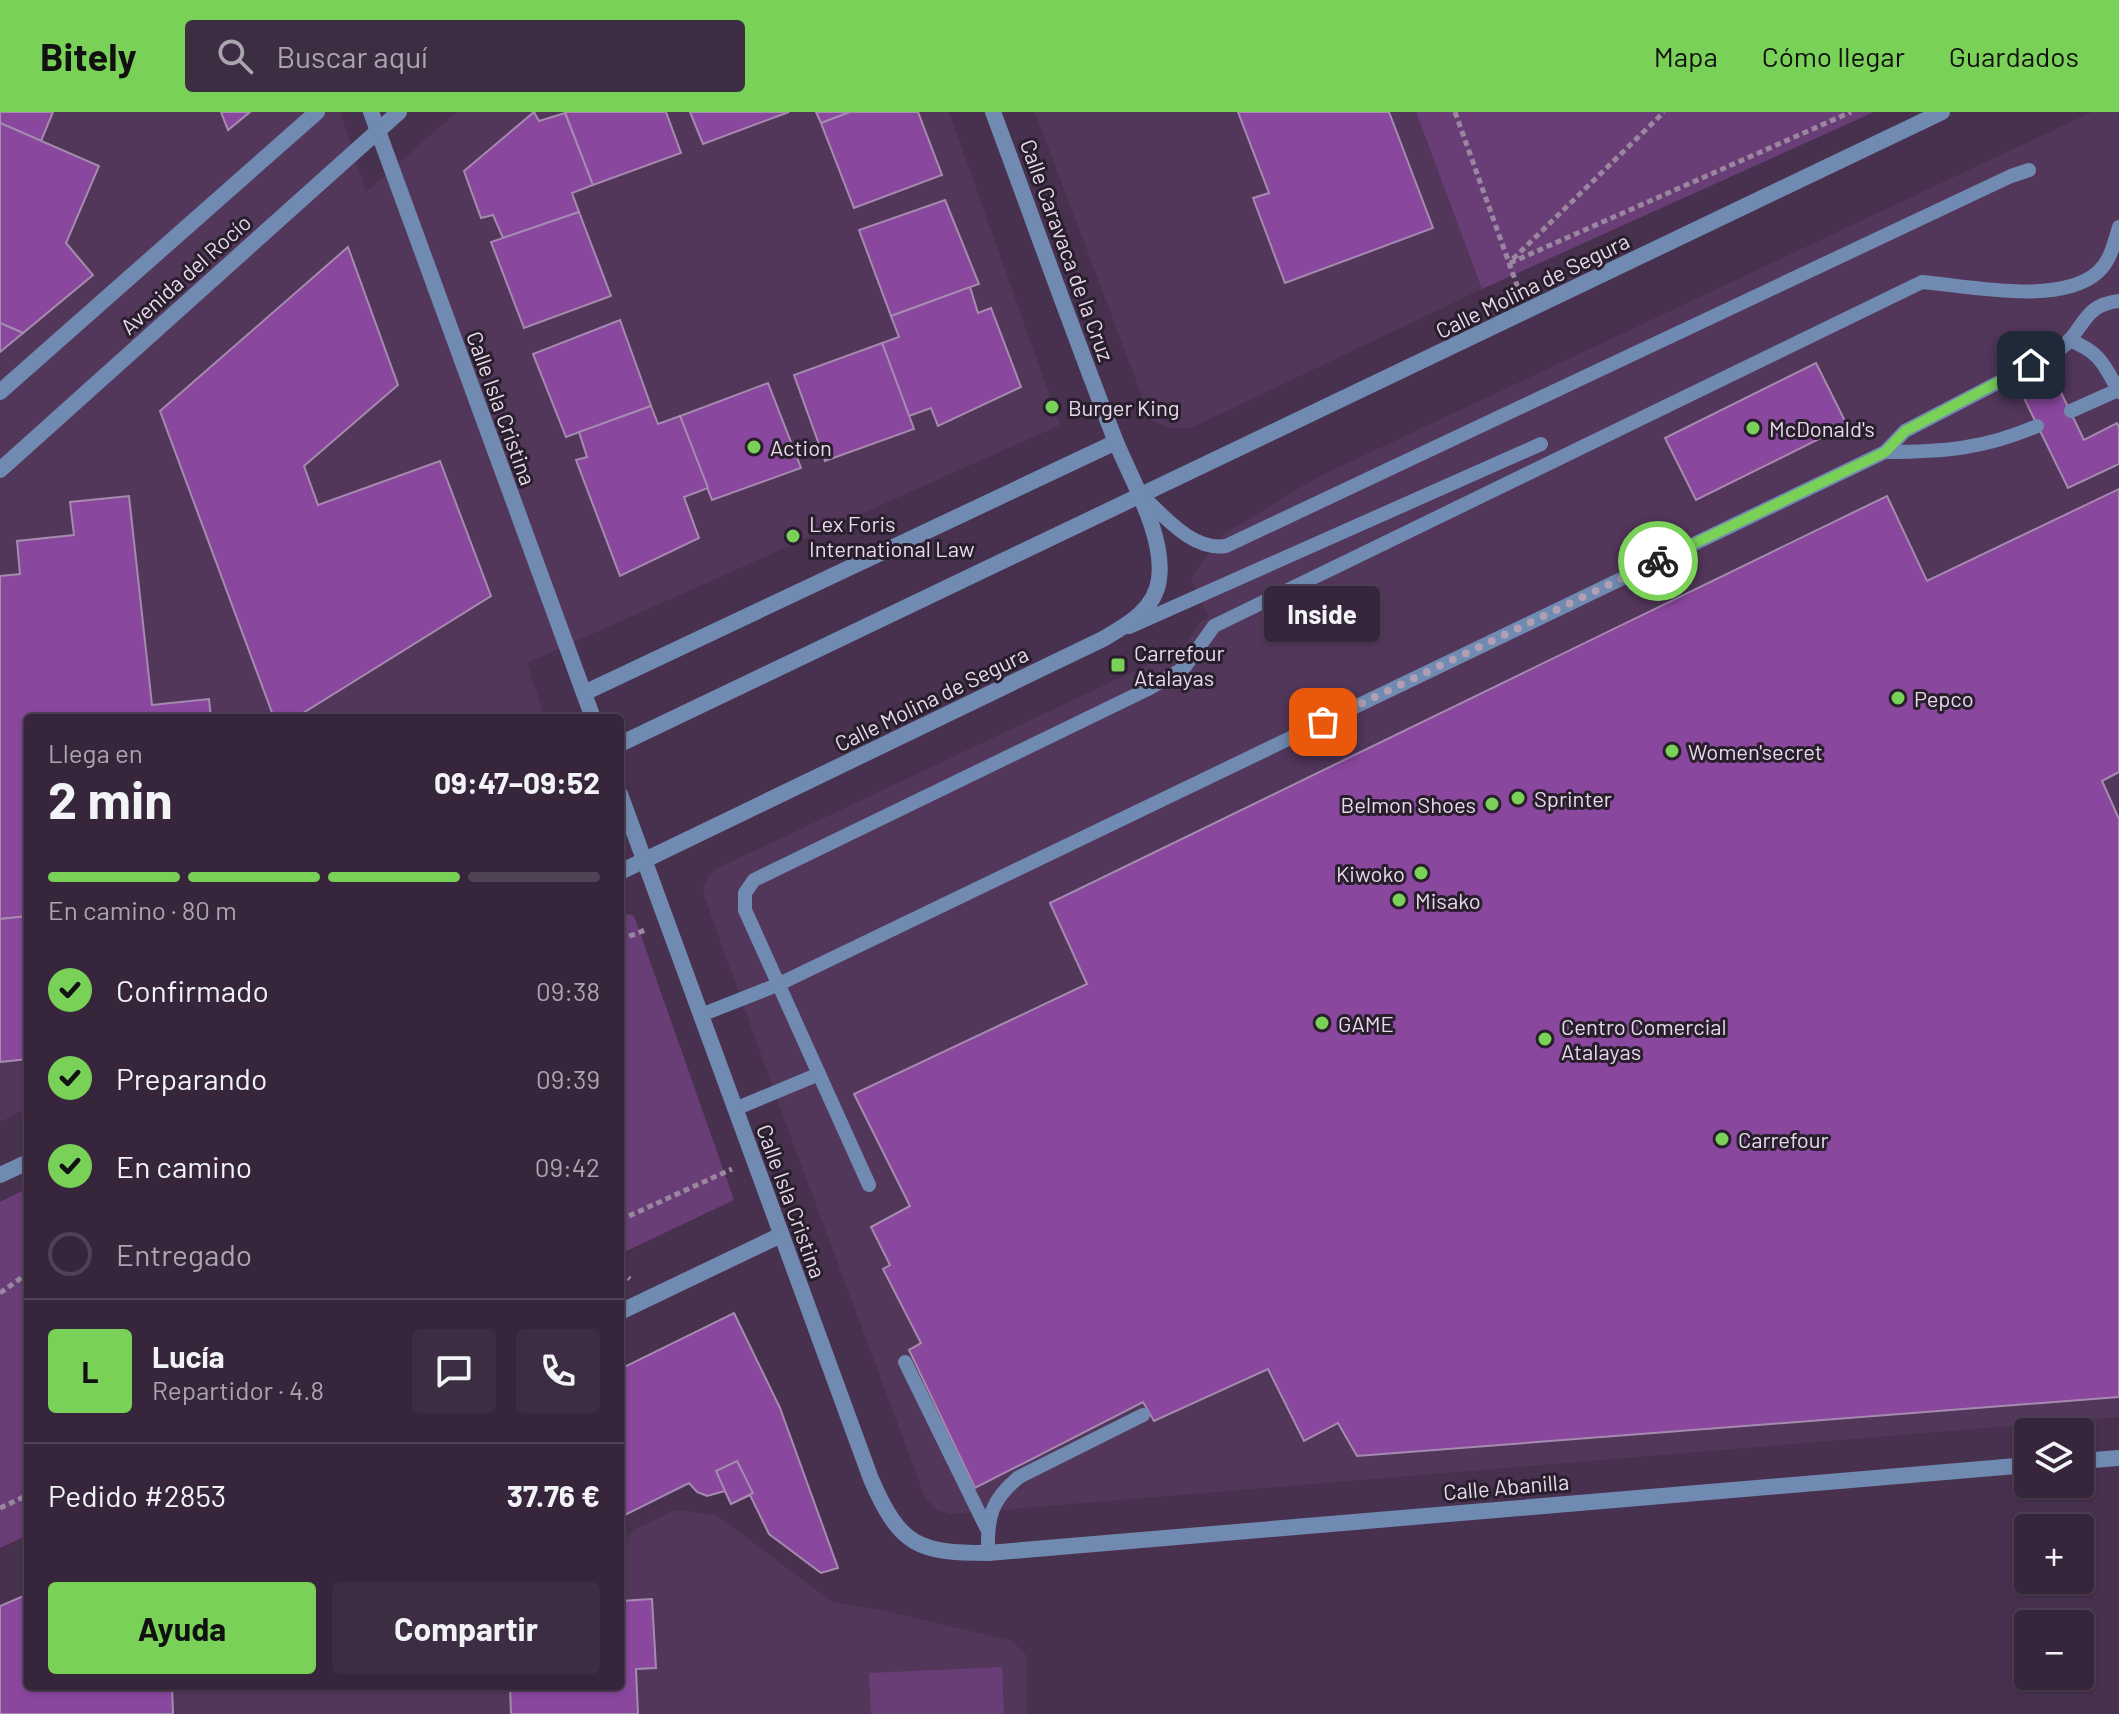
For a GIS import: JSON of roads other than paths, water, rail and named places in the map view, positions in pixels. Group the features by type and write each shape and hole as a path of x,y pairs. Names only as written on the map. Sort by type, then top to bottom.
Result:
{"street":[{"name":"Avenida del Rocío","path":"0,392 317,112"},
{"name":"Calle Isla Cristina","path":"371,112 592,714"},
{"name":"Avenida del Rocío","path":"0,470 399,112"},
{"name":"Calle Caravaca de la Cruz","path":"993,112 1116,442 1138,493"},
{"name":"Calle Molina de Segura","path":"624,742 1138,493 1304,418 1942,112"},
{"path":"584,693 1116,442"},
{"name":"Calle Molina de Segura","path":"624,870 1103,639 1132,622 1146,608 1159,579 1157,547 1138,493"},
{"name":"Calle Isla Cristina","path":"624,805 871,1479 887,1514 899,1531 914,1543 933,1550 988,1553"},
{"path":"0,1175 24,1164"},
{"path":"624,1310 781,1235"},
{"path":"2094,1460 2119,1458"},
{"name":"Calle Abanilla","path":"988,1553 2014,1466"}],"lane":[{"path":"1138,493 1194,541 1213,548 1226,546 2029,170"},
{"path":"869,1185 745,910 745,893 754,880 1150,688 1184,668 1214,626 1922,282 2031,291 2070,286 2100,271 2110,256 2119,227"},
{"path":"701,1015 777,985 1885,452 1905,431 2049,356 2069,340 2096,307 2119,301"},
{"path":"2069,340 2094,352 2105,364 2118,391 2071,411"},
{"path":"1885,452 1981,446 2037,426"},
{"path":"1103,639 1541,444"},
{"path":"735,1109 819,1074"},
{"path":"905,1362 987,1529"},
{"path":"988,1553 987,1529 991,1511 1002,1491 1019,1477 1143,1415"}],"place":[{"name":"Burger King","path":"1052,407"},
{"name":"McDonald's","path":"1753,428"},
{"name":"Action","path":"754,447"},
{"name":"Lex Foris International Law","path":"793,536"},
{"name":"Carrefour Atalayas","path":"1118,665"},
{"name":"Pepco","path":"1898,698"},
{"name":"Inside","path":"1323,722"},
{"name":"Women'secret","path":"1672,751"},
{"name":"Sprinter","path":"1518,798"},
{"name":"Belmon Shoes","path":"1492,804"},
{"name":"Kiwoko","path":"1421,873"},
{"name":"Misako","path":"1399,900"},
{"name":"GAME","path":"1322,1023"},
{"name":"Centro Comercial Atalayas","path":"1545,1039"},
{"name":"Carrefour","path":"1722,1139"}]}
